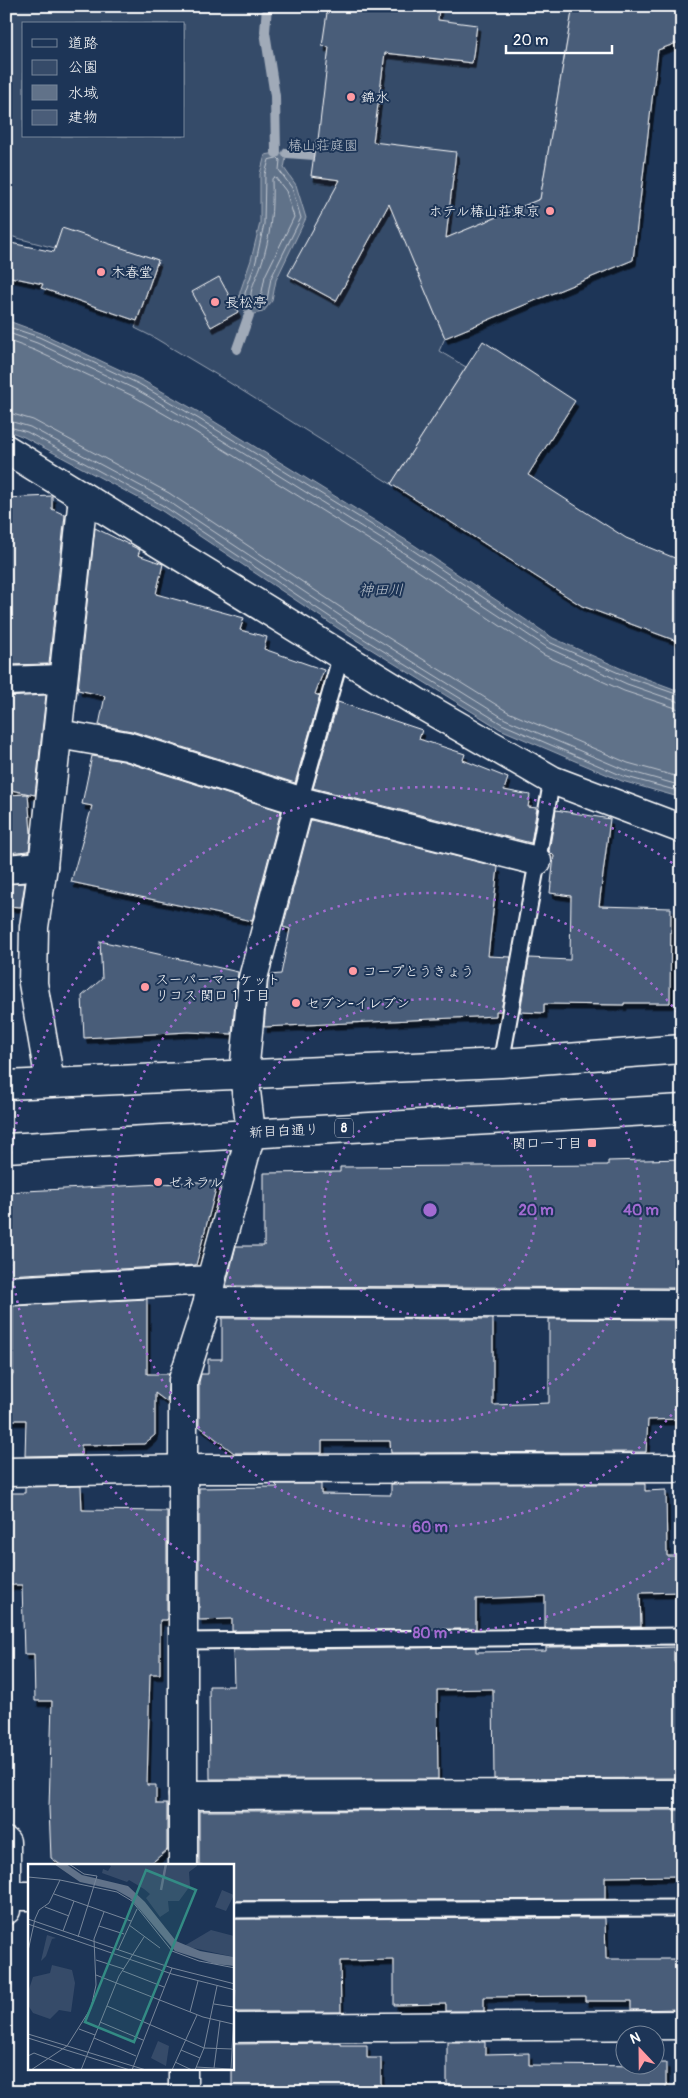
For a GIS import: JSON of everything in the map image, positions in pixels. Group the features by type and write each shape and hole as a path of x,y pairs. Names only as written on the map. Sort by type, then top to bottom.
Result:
{"street":[{"path":"6,449 420,704 552,780 682,829"},
{"path":"50,1082 33,983 34,927 43,866 83,497"},
{"path":"6,681 62,679"},
{"path":"58,734 127,746 300,802 537,862"},
{"path":"183,1864 183,1380 210,1291 251,1133 244,1074 253,978 300,802"},
{"path":"6,869 43,866"},
{"path":"6,1085 501,1063 682,1049"},
{"name":"新目白通り","path":"6,1148 682,1109"},
{"path":"6,1291 210,1291 682,1304"},
{"path":"6,1472 682,1468"},
{"path":"183,1795 682,1794"},
{"path":"6,1842 14,1901"},
{"path":"234,2028 682,2025"},
{"path":"183,2070 183,2092"}],"lane":[{"path":"300,802 341,655"},
{"path":"501,1063 552,780"},
{"path":"182,1641 682,1636"},
{"path":"234,1910 682,1908"}],"green space":[{"name":"椿山荘庭園","path":"6,6 573,6 540,199 410,253 445,338 439,351 466,367 391,484 222,378 135,328 158,260 62,229 55,248 6,235"}],"water":[{"path":"287,153 284,168 296,185 306,218 276,280 272,301 263,312 249,315 239,304 240,292 251,260 260,223 260,174 265,155"},
{"name":"神田川","path":"6,320 41,333 142,380 202,414 414,545 553,638 631,673 682,692 682,798 622,781 500,729 348,635 159,509 24,437 6,430"}],"building":[{"path":"328,6 439,6 438,20 477,25 472,63 385,53 373,142 456,152 446,238 540,199 573,6 682,6 682,41 658,50 633,260 445,338 389,204 336,301 288,275 340,180 311,176 316,140 318,140 329,47 322,46"},
{"name":"木春堂","path":"62,228 158,260 137,321 41,288 43,284 6,276 6,242 54,252"},
{"name":"長松亭","path":"219,277 238,312 211,327 192,292"},
{"path":"483,341 575,401 528,475 626,538 682,561 682,643 582,606 391,484"},
{"path":"52,496 52,509 65,515 49,664 6,665 6,498"},
{"path":"95,528 140,550 138,555 163,564 156,594 244,618 240,630 267,637 264,649 324,670 315,694 320,696 295,783 132,731 99,725 105,696 78,690"},
{"path":"46,695 35,795 6,789 6,697"},
{"path":"338,702 422,730 419,739 465,754 463,760 508,778 504,790 530,795 528,807 537,808 531,843 313,788"},
{"path":"92,756 123,761 281,811 252,921 71,882 92,806 82,804"},
{"path":"28,794 31,833 29,851 6,853 6,795"},
{"path":"556,810 610,819 599,906 671,908 670,1003 624,1003 624,1005 544,1004 544,1013 520,1012 529,958 570,960 571,896 550,893 554,856 549,851"},
{"path":"311,820 498,867 488,956 511,957 501,1011 496,1011 496,1016 264,1027 268,981 270,975 281,974 290,929 283,927"},
{"path":"25,883 21,907 6,906 6,884"},
{"name":"スーパーマーケット リコス 関口１丁目","path":"100,941 238,972 232,1034 188,1032 84,1038 82,996 102,979"},
{"path":"682,1159 682,1288 226,1286 236,1246 264,1246 264,1173 340,1172 340,1167 608,1165 608,1161"},
{"path":"218,1181 196,1265 6,1275 6,1192"},
{"path":"147,1299 147,1374 169,1374 167,1402 155,1393 155,1435 144,1444 81,1445 81,1455 25,1456 26,1420 6,1420 6,1375 13,1375 13,1306"},
{"path":"222,1318 493,1319 493,1405 549,1403 549,1319 682,1320 682,1419 648,1420 646,1452 391,1453 390,1441 322,1441 322,1453 234,1453 199,1426 199,1382 201,1374 208,1374 208,1359 222,1359"},
{"path":"275,1484 321,1484 321,1494 391,1495 391,1484 645,1484 645,1491 666,1490 667,1556 682,1556 682,1592 640,1593 641,1627 545,1628 545,1596 476,1599 476,1629 232,1631 232,1619 199,1620 199,1488 278,1487"},
{"path":"81,1486 82,1510 167,1511 167,1620 160,1620 160,1674 150,1674 147,1785 156,1785 156,1804 167,1804 167,1850 150,1864 59,1864 51,1858 49,1808 52,1701 35,1701 34,1654 24,1654 22,1585 6,1585 6,1493 25,1493 25,1487"},
{"path":"641,1646 641,1648 674,1647 674,1662 682,1662 682,1778 494,1779 493,1689 437,1690 438,1779 210,1779 209,1686 234,1686 233,1650 476,1647 476,1652 546,1651 546,1647"},
{"path":"682,1810 682,1876 605,1877 605,1899 234,1901 234,1864 199,1864 199,1811"},
{"path":"605,1918 606,1959 682,1959 682,2009 631,2010 631,2001 585,2001 585,1996 484,1997 484,2011 446,2011 446,2004 394,2005 394,1960 340,1961 341,2012 234,2012 234,1919"},
{"path":"447,2042 485,2042 485,2054 529,2053 529,2065 616,2066 616,2076 666,2076 666,2092 447,2092"},
{"path":"341,2043 341,2045 367,2045 367,2058 381,2058 381,2092 232,2092 234,2044"}],"waterway":[{"path":"267,6 265,32 275,96 276,153"},
{"path":"287,153 314,155"},
{"path":"237,349 249,315"}],"place":[{"name":"錦水","path":"351,97"},
{"name":"ホテル椿山荘東京","path":"550,211"},
{"name":"木春堂","path":"101,272"},
{"name":"長松亭","path":"215,302"},
{"name":"コープとうきょう","path":"353,971"},
{"name":"スーパーマーケット リコス 関口１丁目","path":"145,987"},
{"name":"セブン-イレブン","path":"296,1003"},
{"name":"関口一丁目","path":"592,1143"},
{"name":"ゼネラル","path":"158,1182"}]}
